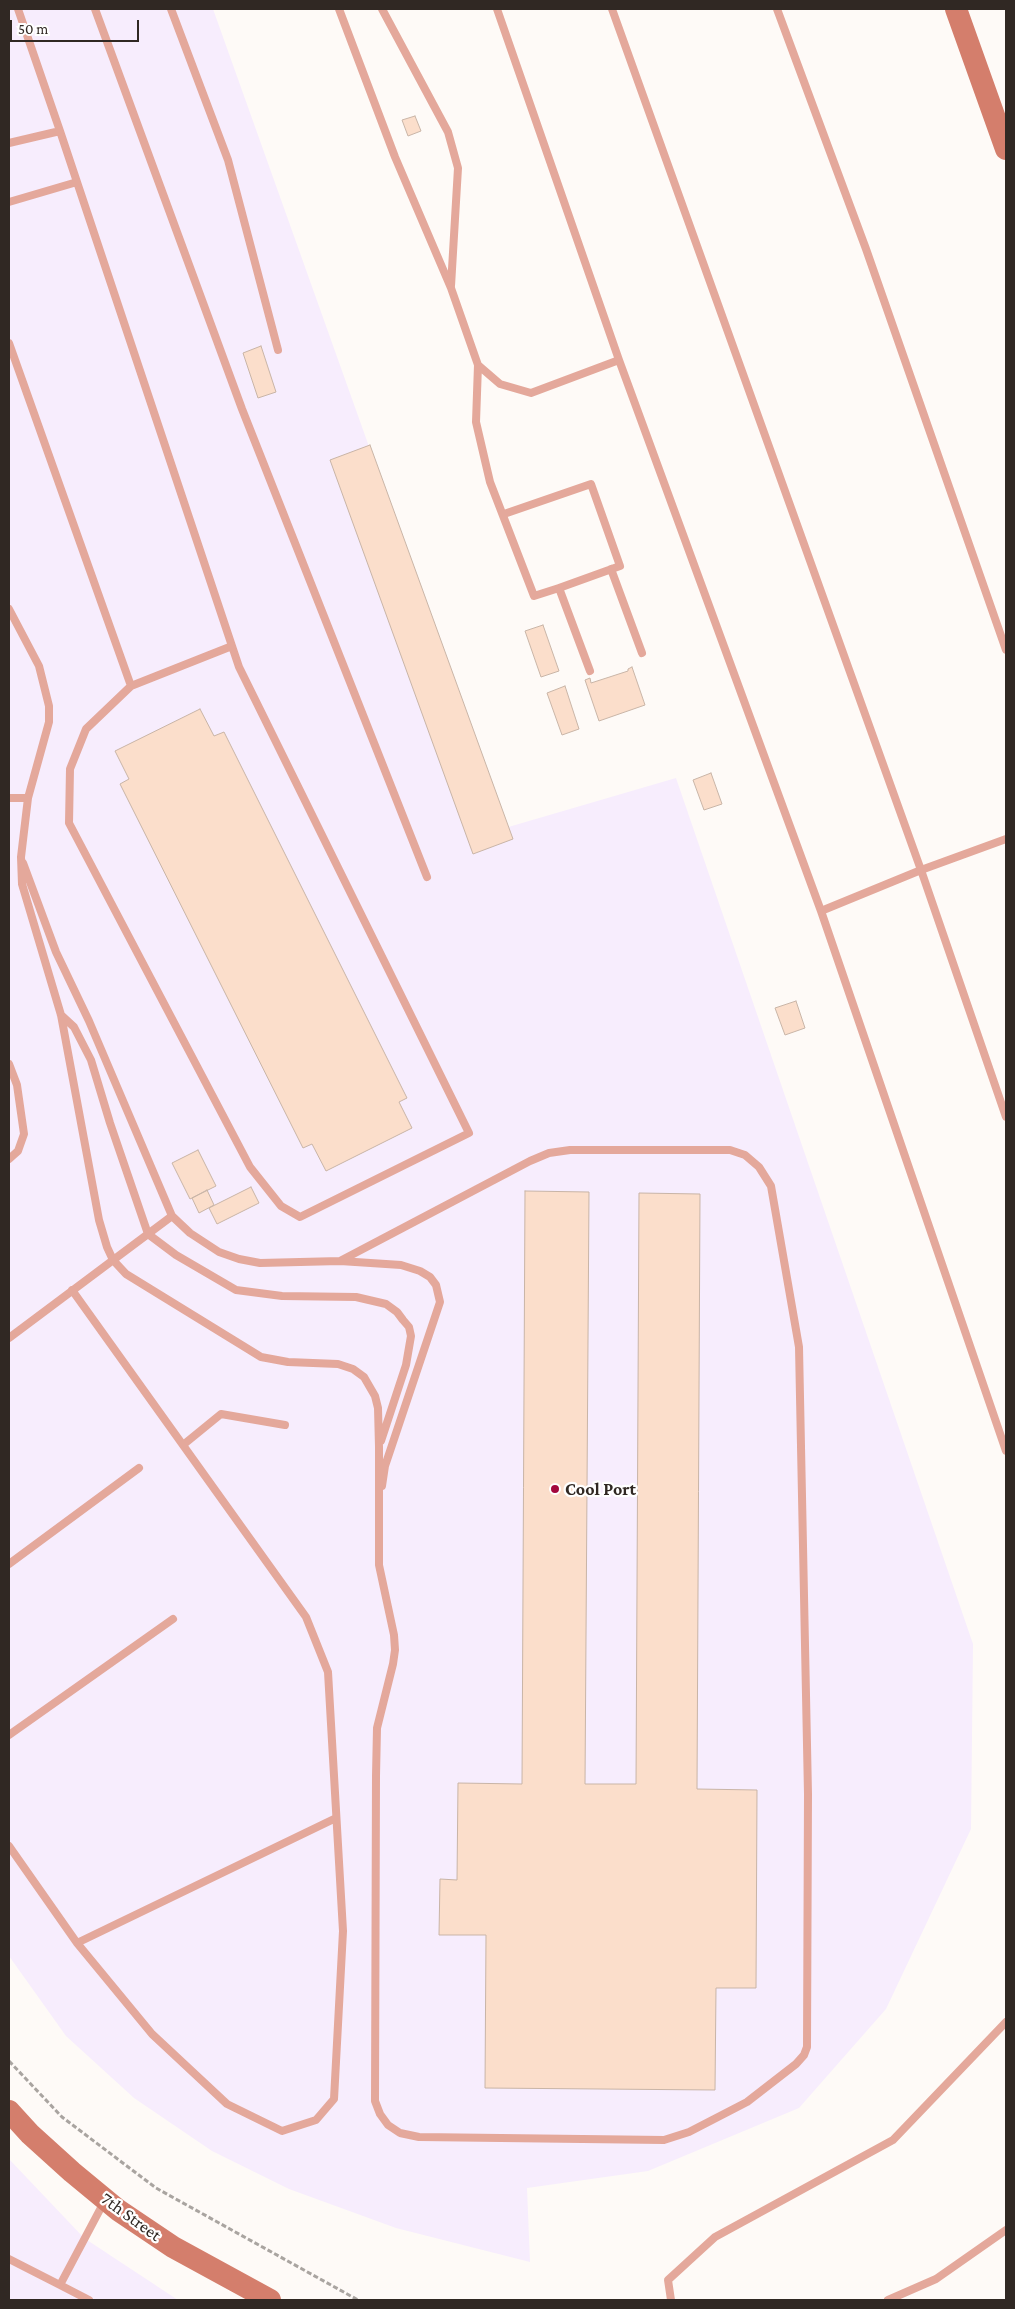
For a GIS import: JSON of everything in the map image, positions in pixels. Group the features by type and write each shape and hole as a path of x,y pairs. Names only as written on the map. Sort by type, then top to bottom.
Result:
{"main road":[{"path":"956,9 1006,149"},
{"name":"7th Street","path":"9,2111 30,2134 105,2200 174,2247 270,2300"}],"lane":[{"path":"18,9 60,131 77,182 232,646 239,667 469,1133 300,1218 281,1206 250,1167 69,823 70,769 86,729 131,686 232,646"},
{"path":"95,9 242,409 427,877"},
{"path":"171,9 228,160 278,350"},
{"path":"339,9 394,157 451,288 478,364 476,422 490,482 504,514 534,596 620,566 590,484 504,514"},
{"path":"382,9 448,132 458,168 451,288"},
{"path":"496,9 619,360 821,911 1006,1451"},
{"path":"612,9 921,870 1006,1117"},
{"path":"777,9 866,249 1006,650"},
{"path":"9,143 60,131"},
{"path":"9,202 77,182"},
{"path":"9,343 131,686"},
{"path":"478,364 500,384 531,393 619,360"},
{"path":"611,569 642,653"},
{"path":"559,588 590,671"},
{"path":"9,609 39,666 49,706 49,722 28,798 21,857 22,884 26,905 61,1015 98,1220 106,1247 113,1260 126,1274 261,1357 288,1362 338,1364 353,1369 364,1377 371,1387 378,1408 379,1565 394,1635 395,1650 378,1728 376,1776 375,2101 380,2114 388,2125 400,2134 419,2137 664,2140 707,2124 747,2102 782,2076 804,2056 807,2046 808,1784 799,1347 772,1186 759,1167 745,1155 730,1150 570,1150 549,1153 530,1161 340,1261"},
{"path":"9,798 28,798"},
{"path":"821,911 921,870 1006,839"},
{"path":"21,857 56,952 89,1021 172,1216 190,1233 219,1252 239,1259 260,1263 340,1261 411,1268 430,1277 439,1293 440,1302 385,1466 378,1513"},
{"path":"61,1015 74,1027 91,1060 110,1123 148,1234 184,1260 236,1290 282,1296 356,1297 386,1304 397,1312 409,1327 410,1336 406,1366 379,1447"},
{"path":"9,1064 17,1085 24,1134 18,1151 9,1158"},
{"path":"9,1338 172,1216"},
{"path":"9,1846 76,1943 152,2034 227,2104 282,2131 316,2120 334,2099 344,1931 328,1672 306,1616 72,1290"},
{"path":"183,1444 221,1414 285,1425"},
{"path":"9,1564 139,1468"},
{"path":"9,1736 173,1619"},
{"path":"76,1943 336,1818"},
{"path":"671,2300 668,2280 715,2237 893,2140 1006,2022"},
{"path":"60,2285 105,2200"},
{"path":"888,2300 936,2279 1006,2230"},
{"path":"9,2260 89,2300"}],"path":[{"path":"9,2061 62,2117 156,2188 358,2300"}],"shaded area":[{"path":"9,9 213,9 505,828 676,778 973,1644 971,1829 886,2009 799,2108 648,2171 527,2188 530,2262 396,2228 289,2189 212,2151 134,2098 66,2036 9,1956"},
{"path":"9,2159 84,2238 178,2300 9,2300"}],"building":[{"path":"415,116 421,131 408,136 402,120"},
{"path":"261,346 276,392 258,398 243,353"},
{"path":"370,445 513,839 473,854 330,460"},
{"path":"543,625 559,671 541,677 525,631"},
{"path":"632,667 645,705 599,721 585,680 590,678 591,683 628,671"},
{"path":"565,686 579,729 562,735 547,693"},
{"path":"200,709 214,736 224,732 407,1098 399,1102 412,1128 326,1171 312,1144 303,1148 120,784 129,779 115,751"},
{"path":"711,773 722,804 704,810 693,780"},
{"path":"796,1001 805,1028 785,1035 775,1008"},
{"path":"198,1150 216,1186 190,1199 172,1163"},
{"path":"251,1187 259,1203 217,1224 209,1208"},
{"path":"207,1190 214,1205 199,1213 192,1198"},
{"name":"Cool Port","path":"525,1191 589,1192 585,1784 636,1784 639,1193 700,1194 697,1789 757,1790 756,1988 716,1988 715,2090 485,2088 486,1935 439,1935 440,1879 457,1880 458,1783 522,1784"}],"place":[{"name":"Cool Port","path":"555,1489"}]}
